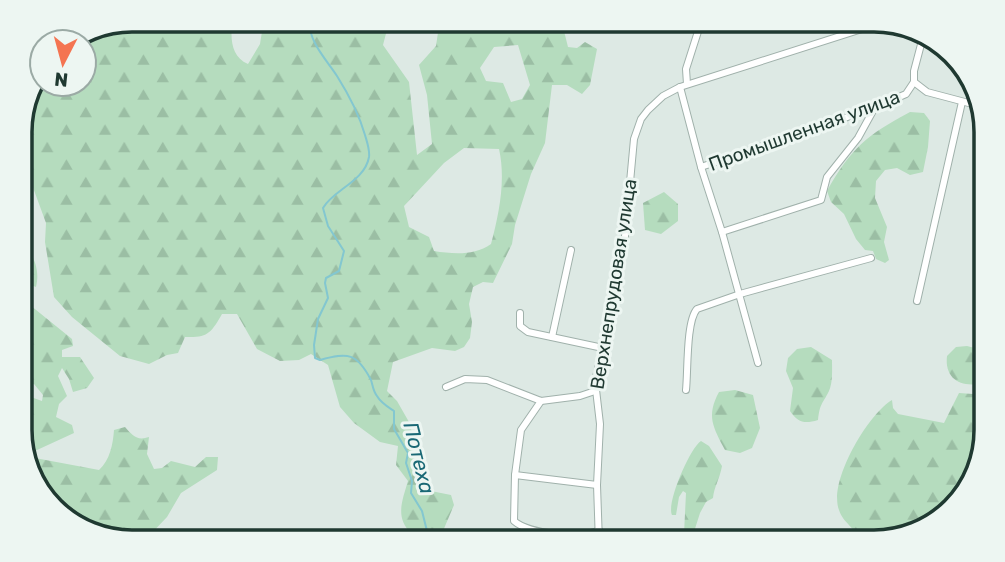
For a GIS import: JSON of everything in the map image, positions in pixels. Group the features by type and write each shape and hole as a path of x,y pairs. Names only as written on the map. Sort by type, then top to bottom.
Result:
{"street":[{"path":"683,86 698,32"},
{"name":"Верхнепрудовая улица","path":"599,530 597,485 600,436 595,391 625,236 637,128 656,102 683,86 853,32"},
{"path":"914,82 914,71 922,44"},
{"name":"Промышленная улица","path":"683,86 681,99 701,167 874,108 906,94 914,82 927,92 970,104"},
{"path":"917,300 962,102"},
{"path":"722,232 821,200 827,177 858,138 874,108"},
{"path":"701,167 758,363"},
{"path":"552,337 571,250"},
{"path":"686,390 694,311 740,294 872,258"},
{"path":"520,313 519,321 523,330 603,348"},
{"path":"446,387 465,379 486,380 541,401 580,396 595,391"},
{"path":"541,401 521,430 513,513 516,524 546,530"},
{"path":"515,475 597,485"}],"green space":[{"path":"232,32 235,51 248,64 260,44 262,32 386,32 383,45 409,82 417,155 432,144 427,95 419,65 436,46 438,32 564,32 568,47 577,48 585,42 597,49 590,85 582,94 567,85 552,85 545,143 531,174 512,244 493,283 483,282 473,287 469,304 472,322 470,338 464,347 455,351 432,348 393,362 387,391 397,401 409,422 421,462 420,478 426,490 451,495 454,505 443,530 408,530 406,527 401,509 408,481 396,465 398,446 380,442 354,423 340,407 328,365 311,354 299,360 280,361 257,349 237,314 222,314 208,333 185,337 178,353 149,364 120,356 72,317 54,297 45,242 46,223 32,185 32,118 37,99 98,98 98,37 112,33","holes":["518,45 530,85 522,99 511,102 503,83 486,81 480,68 494,47","464,148 499,149 502,185 491,244 471,252 434,251 429,237 409,227 404,206 444,163"]},
{"path":"910,112 924,113 930,121 928,147 923,172 910,175 897,168 885,170 876,181 875,198 887,227 884,242 889,260 885,263 876,259 873,251 865,250 856,239 844,214 831,202 827,191 861,144"},
{"path":"664,192 678,204 678,221 661,234 645,230 643,203"},
{"path":"32,256 37,273 36,287 32,285"},
{"path":"32,307 72,339 73,346 62,350 62,357 80,357 94,378 87,388 73,392 62,368 58,376 67,396 59,404 56,417 72,425 74,433 34,451 32,397 42,401 43,395 34,384"},
{"path":"811,347 832,360 832,376 818,420 806,422 796,418 790,411 793,388 786,371 788,358 797,349"},
{"path":"956,347 973,348 973,384 957,381 949,372 947,356"},
{"path":"735,390 753,395 760,428 752,448 740,453 725,450 714,428 712,415 719,392"},
{"path":"959,393 973,394 970,457 953,491 934,510 906,525 893,529 853,530 839,510 839,483 852,450 872,419 892,400 893,408 898,414 944,423"},
{"path":"125,427 136,437 149,437 147,454 154,469 162,468 171,461 195,467 206,457 218,457 217,470 181,493 167,517 155,530 118,530 93,523 61,501 48,486 36,458 99,470 106,462 114,430"},
{"path":"701,441 709,446 722,466 713,498 706,502 695,530 684,530 686,493 683,491 679,497 676,515 672,515 672,499 685,464"}],"waterway":[{"name":"Потеха","path":"311,32 322,56 357,112 369,154 362,173 323,208 328,226 344,251 339,271 326,278 328,298 318,319 315,358 320,360 345,356 356,360 366,371 379,398 394,411 394,429 408,453 406,463 412,481 411,493 422,511 427,530"}]}
